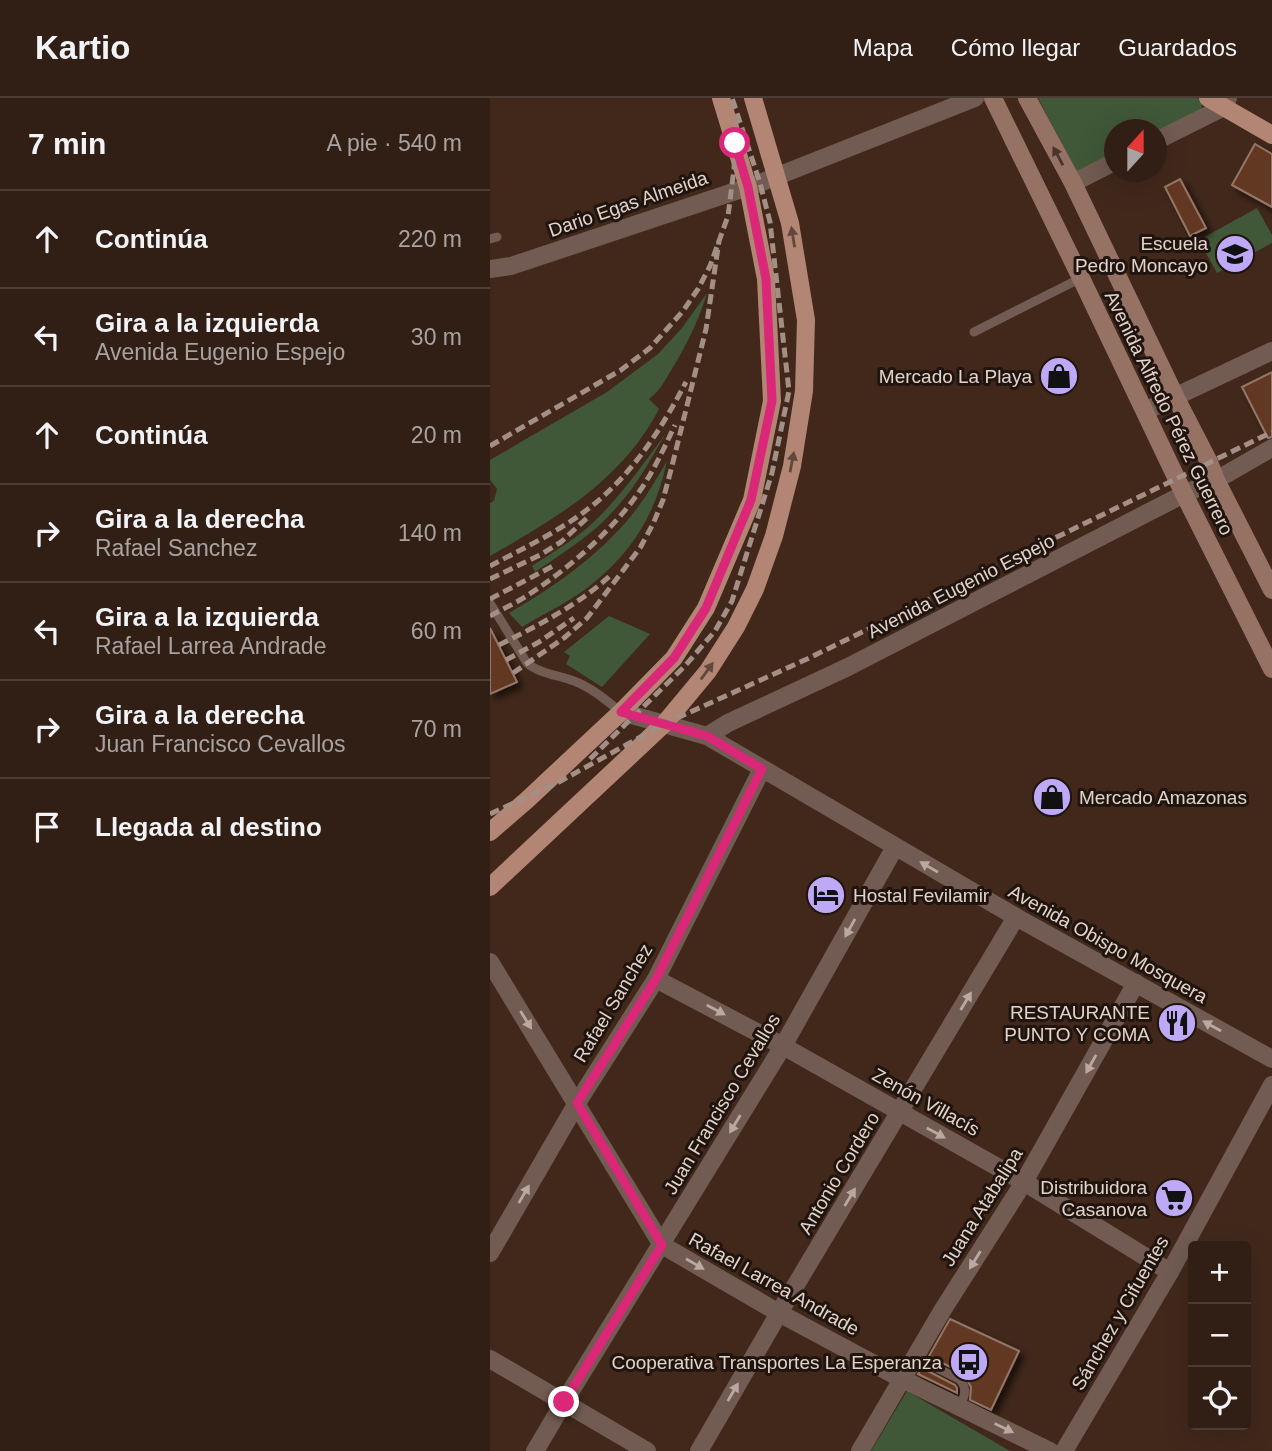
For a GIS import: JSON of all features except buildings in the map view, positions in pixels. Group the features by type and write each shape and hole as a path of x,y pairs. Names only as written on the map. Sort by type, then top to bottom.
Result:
{"main road":[{"path":"490,832 621,712 674,658 706,608 751,500 772,401 766,279 748,187 721,98"},
{"path":"490,887 664,724 708,671 736,627 755,589 774,536 792,466 804,391 806,320 790,223 753,98"},
{"path":"1220,101 1272,135"}],"street":[{"name":"Dario Egas Almeida","path":"490,269 511,266 748,187 975,98"},
{"name":"Avenida Alfredo Pérez Guerrero","path":"993,98 1184,494 1272,669"},
{"name":"Avenida Alfredo Pérez Guerrero","path":"1027,98 1073,183 1272,590"},
{"path":"1167,135 1220,101"},
{"path":"1073,183 1104,168"},
{"path":"1145,411 1272,351"},
{"name":"Avenida Eugenio Espejo","path":"707,736 727,723 848,667 1216,480 1272,448"},
{"path":"621,712 707,736"},
{"name":"Avenida Obispo Mosquera","path":"707,736 1016,918 1272,1059"},
{"name":"Rafael Sanchez","path":"490,1253 577,1103 656,979 762,769"},
{"name":"Juan Francisco Cevallos","path":"535,1451 783,1046 895,847"},
{"name":"Antonio Cordero","path":"699,1451 779,1312 1016,918"},
{"name":"Rafael Larrea Andrade","path":"490,963 662,1245 902,1379 1050,1451"},
{"name":"Zenón Villacís","path":"656,979 783,1046 1024,1182 1170,1272"},
{"name":"Juana Atabalipa","path":"860,1451 1024,1182 1136,983"},
{"name":"Sánchez y Cifuentes","path":"1064,1451 1170,1272 1272,1085"},
{"path":"490,1359 646,1451"}],"lane":[{"path":"974,332 1081,278"},
{"path":"490,603 527,663 534,668 575,681 597,693 621,712"},
{"path":"915,1357 964,1384 960,1407"}],"green space":[{"path":"1038,98 1197,98 1203,101 1201,111 1167,129 1167,119 1104,119 1104,160 1077,174"},
{"path":"1257,208 1272,235 1272,243 1217,273 1199,240"},
{"path":"707,293 683,350 662,385 649,399 659,409 627,456 564,511 490,556 490,503 494,501 497,489 490,480 490,460 607,392 658,354 682,328"},
{"path":"666,433 637,481 608,517 535,572 532,566 580,534 597,519 628,484"},
{"path":"667,461 649,514 641,530 619,558 584,590 522,627 509,613 559,581 618,531 636,510"},
{"path":"609,616 650,634 602,687 566,664 570,656 564,652"},
{"path":"907,1391 1010,1451 871,1451"}],"railway":[{"path":"590,759 684,667 715,631 732,601 772,473 789,391 770,222 732,98"},
{"path":"490,446 621,370 650,348 683,311 710,266 728,216 736,122"},
{"path":"513,673 564,638 587,618 640,548 653,524 663,500 706,329 719,241"},
{"path":"490,566 562,527 615,485 642,453 686,382"},
{"path":"490,616 543,585 603,535 644,484 675,425"},
{"path":"490,814 559,782 664,724 807,659 1272,432"},
{"path":"490,579 561,542 588,517"},
{"path":"490,599 555,565"},
{"path":"499,645 572,605 611,575"},
{"path":"506,660 574,618"}],"place":[{"name":"Escuela Pedro Moncayo","path":"1235,254"},
{"name":"Mercado La Playa","path":"1059,376"},
{"name":"Mercado Amazonas","path":"1052,797"},
{"name":"Hostal Fevilamir","path":"826,895"},
{"name":"RESTAURANTE PUNTO Y COMA","path":"1177,1023"},
{"name":"Distribuidora Casanova","path":"1174,1198"},
{"name":"Cooperativa Transportes La Esperanza","path":"969,1362"}],"route":[{"path":"564,1402 662,1245 577,1103 656,979 762,769 707,736 621,712 674,658 706,608 751,500 772,401 766,279 748,187 735,143"}]}
